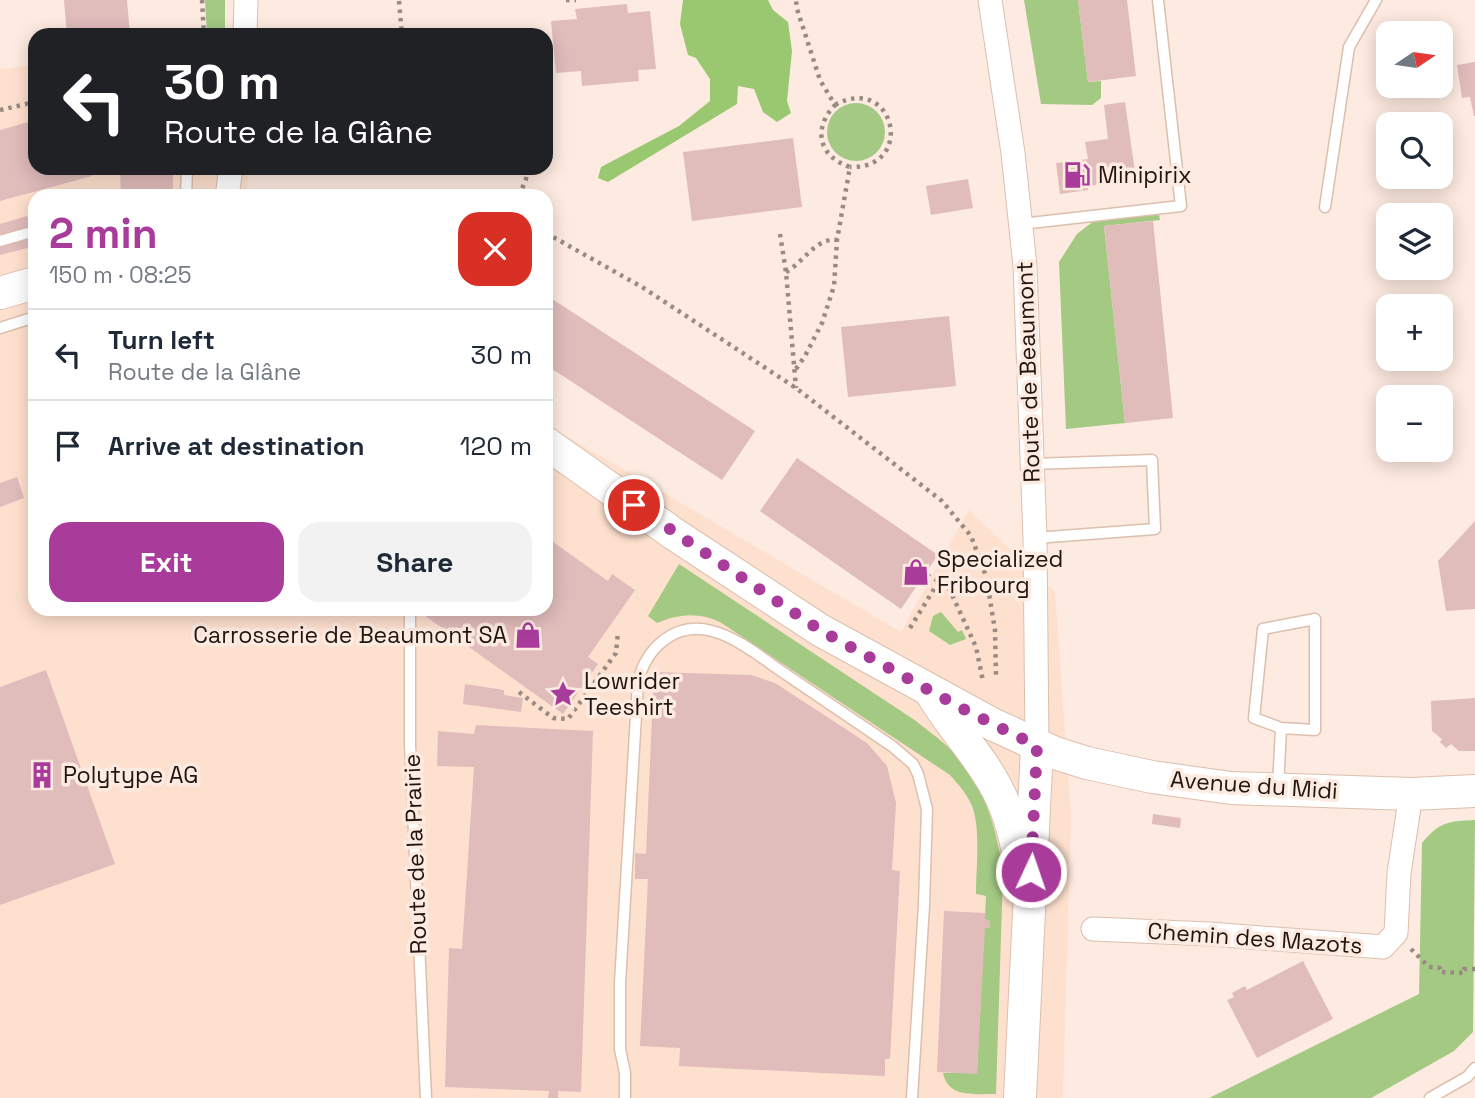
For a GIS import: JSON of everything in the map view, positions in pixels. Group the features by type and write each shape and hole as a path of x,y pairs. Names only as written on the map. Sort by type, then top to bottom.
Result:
{"main road":[{"path":"0,293 28,286"},
{"name":"Avenue du Midi","path":"553,448 674,534 820,630 1037,746 1087,763 1212,787 1412,794 1475,791"},
{"path":"930,690 943,714 979,760 1007,808 1030,912"},
{"path":"1020,1098 1037,746"}],"street":[{"path":"245,28 246,0"},
{"name":"Route de Beaumont","path":"990,0 1013,153 1025,266 1035,538 1037,746"},
{"name":"Chemin des Mazots","path":"1093,929 1209,934 1383,947 1396,933 1399,873 1412,794"}],"lane":[{"path":"1021,224 1181,206 1158,0"},
{"path":"1325,207 1349,47 1376,0"},
{"path":"0,241 28,233"},
{"path":"0,328 28,319"},
{"path":"1032,464 1152,460 1156,529 1035,538"},
{"name":"Route de la Prairie","path":"410,616 411,744 426,1098"},
{"path":"1315,619 1315,730 1281,728 1254,718 1263,629 1315,619"},
{"path":"625,1098 625,1073 620,1049 620,984 638,681 646,658 658,643 679,631 704,629 715,631 753,652 892,746 913,764 918,774 927,809 912,1098"},
{"path":"1278,790 1281,728"},
{"path":"1430,1098 1467,1077 1475,1068"}],"path":[{"path":"202,0 204,28"},
{"path":"566,0 576,0"},
{"path":"796,0 820,80 835,105"},
{"path":"399,1 401,28"},
{"path":"857,97 868,99 886,113 891,124 889,147 873,164 862,168 839,164 824,147 822,124 835,105 845,99 857,97"},
{"path":"0,110 28,104"},
{"path":"796,369 822,323 834,286 837,240 850,167"},
{"path":"780,234 796,388"},
{"path":"553,237 642,287 796,388 943,501 971,536 986,576 995,630 996,676"},
{"path":"786,272 797,266 820,243 828,239 837,240"},
{"path":"927,575 948,586 976,647 983,681"},
{"path":"909,628 939,581"},
{"path":"519,692 553,718 569,719 616,653 618,632"},
{"path":"1396,933 1429,967 1440,968 1440,972 1464,973 1464,969 1475,969"}],"shaded area":[{"path":"28,66 28,175 248,175 247,189 28,189 28,616 553,616 553,428 901,632 969,510 1055,592 1071,814 1063,1098 0,1098 0,69"}],"green space":[{"path":"205,0 225,0 225,28 207,28"},
{"path":"683,0 768,0 773,10 788,22 792,51 787,101 791,113 777,122 763,112 754,89 738,86 737,104 608,182 598,178 601,167 679,126 710,101 710,79 696,58 688,55 680,24"},
{"path":"1024,0 1078,0 1088,82 1101,81 1101,98 1092,105 1041,104"},
{"path":"856,103 877,111 885,132 877,153 856,161 835,153 827,132 835,111"},
{"path":"1159,214 1160,220 1104,226 1125,423 1066,429 1059,262 1077,234 1095,220"},
{"path":"679,564 916,721 950,749 980,790 997,839 1003,873 996,1094 956,1091 950,1087 943,1073 977,1073 986,896 976,894 976,826 968,797 950,775 720,622 688,615 657,623 648,616"},
{"path":"941,612 958,632 962,630 966,639 950,645 929,631 933,616"},
{"path":"1475,820 1473,1032 1454,1051 1371,1098 1209,1098 1419,994 1422,843 1445,824"}],"building":[{"path":"64,0 127,0 129,28 66,28"},
{"path":"1078,0 1127,0 1136,76 1088,82"},
{"path":"627,4 628,13 650,11 656,69 638,70 639,81 582,86 581,71 556,73 551,21 577,19 575,9"},
{"path":"1475,62 1474,116 1470,97 1462,98 1457,65"},
{"path":"1125,102 1136,179 1088,186 1088,190 1060,194 1056,163 1088,159 1085,142 1108,139 1104,105"},
{"path":"28,122 28,175 92,176 44,189 28,189 28,193 0,201 0,130"},
{"path":"793,138 802,207 692,221 683,152"},
{"path":"120,175 173,175 173,189 121,189"},
{"path":"968,179 973,208 931,215 926,186"},
{"path":"27,216 28,248 0,255 0,224"},
{"path":"1153,221 1173,418 1125,423 1104,226"},
{"path":"553,300 755,431 722,480 553,370"},
{"path":"949,316 956,386 848,397 841,327"},
{"path":"797,458 938,555 901,609 760,511"},
{"path":"17,477 24,498 0,507 0,483"},
{"path":"1475,521 1475,609 1446,611 1438,561"},
{"name":"Carrosserie de Beaumont SA","path":"553,542 608,581 612,574 635,590 588,657 598,664 563,714 425,616 553,616"},
{"name":"Polytype AG","path":"46,670 115,864 0,905 0,687"},
{"path":"654,672 751,675 775,683 867,743 887,766 896,803 892,870 900,871 890,1059 885,1059 885,1076 679,1066 680,1048 640,1046 648,879 635,879 635,853 646,854"},
{"path":"465,684 504,690 504,695 523,698 521,712 463,704"},
{"path":"1475,698 1475,751 1459,751 1451,744 1446,748 1440,742 1442,739 1432,731 1431,701"},
{"path":"476,725 593,731 581,1092 558,1091 558,1098 548,1098 549,1091 445,1087 449,948 462,949 474,767 437,766 438,731 474,734"},
{"path":"1153,814 1181,818 1180,828 1152,824"},
{"path":"944,911 985,913 985,919 990,921 990,928 985,928 977,1074 937,1072"},
{"path":"1303,961 1333,1019 1257,1058 1227,1000 1234,997 1232,993 1245,986 1247,990"}],"place":[{"name":"Minipirix","path":"1077,175"},
{"name":"Specialized Fribourg","path":"916,572"},
{"name":"Carrosserie de Beaumont SA","path":"528,635"},
{"name":"Lowrider Teeshirt","path":"563,694"},
{"name":"Polytype AG","path":"42,775"}],"route":[{"path":"634,505 820,630 967,711 1037,746 1031,872"}]}
